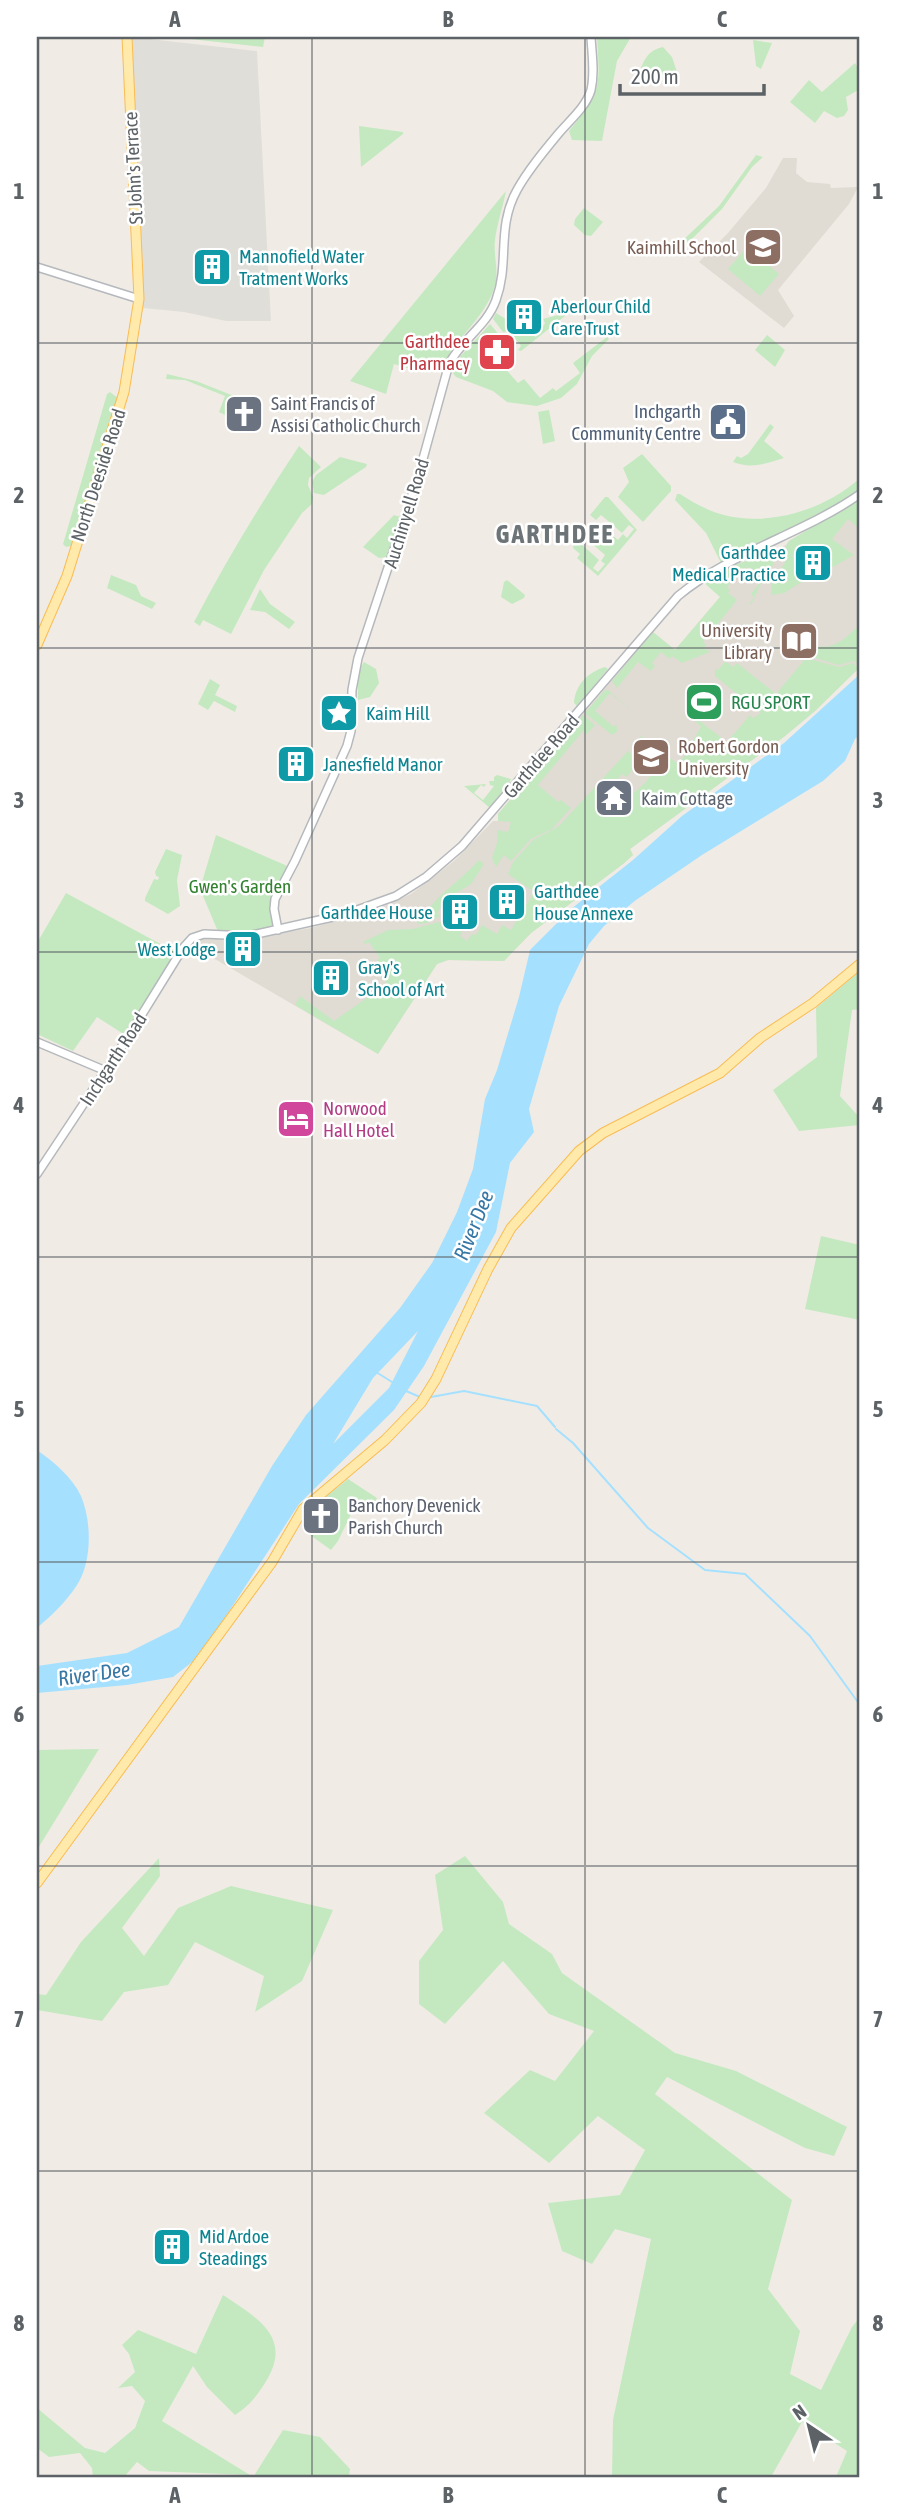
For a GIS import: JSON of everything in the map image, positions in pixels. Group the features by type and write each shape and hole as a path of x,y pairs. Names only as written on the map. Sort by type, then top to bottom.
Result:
{"main road":[{"name":"St John's Terrace","path":"127,37 139,299"},
{"name":"North Deeside Road","path":"37,645 67,576 124,393 139,299"},
{"path":"37,1883 272,1562 303,1510 385,1440 421,1403 436,1379 510,1228 570,1161 603,1133 720,1073 760,1038 813,1003 860,964"}],"street":[{"name":"Auchinyell Road","path":"278,930 275,899 347,746 358,658 418,477 449,365 489,317 497,299 502,282 503,227 517,189 582,107 590,93 594,69 591,37"},
{"path":"37,267 139,299"},
{"name":"Garthdee Road","path":"187,942 205,934 248,936 331,918 402,893 455,854 678,596 709,574 823,518 860,494"},
{"name":"Inchgarth Road","path":"37,1174 187,942"},
{"path":"37,1042 106,1071"}],"shaded area":[{"path":"132,37 257,51 271,321 226,321 184,312 143,308"},
{"name":"Kaimhill School","path":"783,158 797,158 796,173 807,182 830,184 831,188 858,187 849,204 778,290 794,316 784,328 699,262 766,188"},
{"name":"Robert Gordon University","path":"860,499 860,667 785,736 630,849 633,855 623,864 531,933 504,961 448,960 437,964 378,1054 189,944 206,935 247,939 311,928 380,908 411,894 454,861 493,821 498,821 498,814 653,632 675,650 720,597 719,573 786,545"}],"green space":[{"path":"172,37 265,37 263,47"},
{"path":"597,37 631,37 617,61 602,141 572,140 569,131 588,106 596,88 599,67"},
{"path":"753,40 772,43 761,69 756,66"},
{"path":"663,47 672,57 678,75 639,73 650,53"},
{"path":"855,63 860,71 860,89 846,97 848,110 844,116 837,118 824,111 815,123 790,102 809,80 822,92"},
{"path":"359,126 403,132 403,134 361,167"},
{"path":"756,155 763,157 752,167 722,209 683,248 680,246 719,206"},
{"path":"506,191 495,240 494,289 483,311 452,350 441,372 413,365 411,369 394,364 386,394 350,381"},
{"path":"584,208 603,222 591,236 585,235 574,225 575,219"},
{"path":"747,247 779,274 760,296 728,269"},
{"path":"496,313 536,337 545,323 543,319 566,313 521,351 518,350 521,346 509,331 503,332 493,319"},
{"path":"490,324 501,337 487,348 518,383 524,379 540,398 553,388 556,391 580,373 573,363 607,337 609,339 592,356 577,384 561,398 537,406 507,402 493,391 456,377 452,372 458,359"},
{"path":"767,335 785,350 775,367 755,350"},
{"path":"167,374 196,381 234,396 225,409 231,412 229,417 219,412 225,396 185,380 166,379"},
{"path":"110,392 118,398 71,546 66,547 63,544 107,394"},
{"path":"549,410 555,441 543,444 538,412"},
{"path":"770,424 774,427 764,441 784,458 752,465 733,462 737,456 741,458 748,454"},
{"path":"299,446 321,467 309,478 312,504 302,513 264,570 231,634 203,620 200,626 194,622 206,599 244,532"},
{"path":"642,454 671,486 671,491 643,522 618,497 629,482 623,468"},
{"path":"340,457 367,464 324,495 314,493 312,482 316,475"},
{"path":"860,478 860,489 824,513 721,563 706,533 675,500 677,494 680,494 712,511 742,518 778,517 831,499"},
{"path":"605,497 608,497 637,530 598,576 577,558 580,554 573,548 577,532 583,536 579,542 599,560 593,568 598,572 605,564 601,561 605,555 584,537 597,522 618,540 623,534 627,538 634,529 629,525 622,533 601,515 596,520 590,515"},
{"path":"860,499 860,529 848,519 832,539 854,555 829,567 832,564 809,546 792,556 805,580 784,593 771,595 771,585 787,559 785,548 789,541"},
{"path":"394,515 400,517 387,557 379,558 363,547"},
{"path":"767,554 773,556 774,564 762,581 751,605 754,597 751,594 761,581 761,576 749,567 746,570 743,567 727,587 730,590 728,593 737,600 703,642 706,645 704,648 710,652 682,663 661,652 652,663 655,666 651,671 638,662 617,688 612,681 653,632 675,650 720,597 702,581 740,563"},
{"path":"111,575 136,585 141,596 156,603 152,609 107,588"},
{"path":"507,580 525,595 524,598 512,604 501,597 504,582"},
{"path":"260,589 270,604 295,622 289,629 265,612 250,610"},
{"path":"860,624 860,666 854,661 838,665 809,656 814,646 834,644"},
{"path":"806,658 839,667 853,663 859,668 785,736 630,849 633,855 623,864 531,933 504,961 448,960 437,964 378,1054 295,1005 300,996 334,1021 387,984 373,964 380,958 369,942 363,942 388,930 413,929 447,922 462,931 460,936 467,941 472,934 476,935 482,925 497,934 502,925 511,930 534,892 508,874 513,862 533,840 559,826 628,751 636,764 627,777 622,774 617,780 620,788 610,799 618,807 646,782 654,769 630,749 641,736 678,764 694,744 692,742 701,727 695,721 697,719 727,742 750,715 753,718 761,713 715,676 715,668 718,670 725,662 722,659 733,667 737,663 776,694"},
{"path":"364,662 376,669 379,683 370,697 358,700 359,675"},
{"path":"605,667 608,669 577,706 574,703 575,696 580,685 593,672"},
{"path":"210,679 220,685 215,695 237,706 235,712 214,701 208,710 198,704"},
{"path":"608,690 631,710 610,693 595,711 614,727 616,724 618,731 612,735 585,713 604,691"},
{"path":"583,715 595,725 587,734 583,731 538,785 558,802 561,800 571,808 552,829 531,839 511,861 504,855 496,867 492,858 497,843 497,830 508,832 511,822 498,821 498,814"},
{"path":"497,775 511,779 490,808 464,786 486,784 484,787 481,785 474,793 483,800 494,786 490,785 489,781 494,781"},
{"name":"Gwen's Garden","path":"216,835 292,868 275,899 278,930 257,935 219,934 203,896 202,882"},
{"path":"166,849 182,855 177,880 180,906 168,914 145,901 154,879 158,880 155,872"},
{"path":"479,860 484,864 471,884 447,899 437,913 440,916 427,923 417,924 425,908 428,909"},
{"path":"66,893 179,954 128,1037 97,1017 73,1051 37,1034 37,943"},
{"path":"860,971 860,1009 852,1010 840,1096 860,1118 860,1125 799,1131 773,1090 817,1057 816,1008"},
{"path":"821,1236 860,1245 860,1320 805,1309"},
{"path":"348,1479 377,1498 368,1515 354,1508 331,1550 310,1535 309,1525 320,1502"},
{"path":"99,1749 37,1850 37,1750"},
{"path":"465,1856 503,1902 509,1924 552,1954 562,1973 675,2053 736,2071 847,2127 834,2156 805,2148 667,2077 655,2094 792,2200 768,2289 800,2331 790,2374 821,2390 852,2327 860,2317 860,2477 836,2477 847,2451 802,2422 771,2477 612,2477 613,2420 651,2239 615,2229 592,2264 562,2251 548,2203 620,2195 645,2150 598,2116 549,2163 484,2113 530,2070 555,2081 594,2031 549,2014 503,1961 445,2024 419,2004 419,1961 443,1930 435,1875"},
{"path":"159,1858 160,1876 122,1928 144,1956 178,1908 231,1886 333,1910 302,1981 255,2012 264,1976 195,1942 168,1985 124,1992 102,2021 37,2010 37,1994 46,1995 81,1942"},
{"path":"223,2295 248,2312 268,2331 274,2341 276,2354 273,2367 255,2397 235,2415 207,2387 193,2366 162,2421 250,2475 149,2471 137,2462 124,2477 93,2477 92,2468 80,2453 49,2457 37,2448 37,2408 85,2448 105,2453 135,2428 145,2401 132,2386 118,2388 135,2372 129,2354 122,2345 138,2330 196,2354"},
{"path":"283,2430 320,2437 350,2469 349,2477 257,2477 255,2474"}],"water":[{"name":"River Dee","path":"860,674 860,734 845,761 823,781 702,855 636,900 604,926 589,944 559,1006 529,1109 534,1132 510,1163 496,1232 424,1366 394,1410 299,1504 200,1656 173,1677 127,1685 37,1693 37,1666 127,1653 179,1627 272,1466 306,1415 400,1308 432,1263 457,1212 473,1169 485,1099 497,1070 530,950 571,909 633,860 682,816 784,743","holes":["418,1331 389,1388 333,1444 373,1378"]},
{"path":"37,1450 62,1470 81,1496 85,1506 89,1542 86,1565 77,1585 37,1628"}],"waterway":[{"path":"376,1372 392,1382"},
{"path":"406,1391 420,1397"},
{"path":"431,1397 464,1391 537,1406 555,1427"},
{"path":"556,1429 573,1443 648,1528 705,1570 745,1574 810,1636 860,1705"}],"place":[{"name":"Kaimhill School","path":"763,247"},
{"name":"Mannofield Water Tratment Works","path":"212,267"},
{"name":"Aberlour Child Care Trust","path":"524,317"},
{"name":"Garthdee Pharmacy","path":"497,352"},
{"name":"Saint Francis of Assisi Catholic Church","path":"244,414"},
{"name":"Inchgarth Community Centre","path":"728,422"},
{"name":"Garthdee Medical Practice","path":"813,563"},
{"name":"University Library","path":"799,641"},
{"name":"RGU SPORT","path":"704,702"},
{"name":"Kaim Hill","path":"339,713"},
{"name":"Robert Gordon University","path":"651,757"},
{"name":"Janesfield Manor","path":"296,764"},
{"name":"Kaim Cottage","path":"614,798"},
{"name":"Garthdee House Annexe","path":"507,902"},
{"name":"Garthdee House","path":"460,912"},
{"name":"West Lodge","path":"243,949"},
{"name":"Gray's School of Art","path":"331,978"},
{"name":"Norwood Hall Hotel","path":"296,1119"},
{"name":"Banchory Devenick Parish Church","path":"321,1516"},
{"name":"Mid Ardoe Steadings","path":"172,2247"}],"district":[{"name":"GARTHDEE","path":"555,534"}]}
